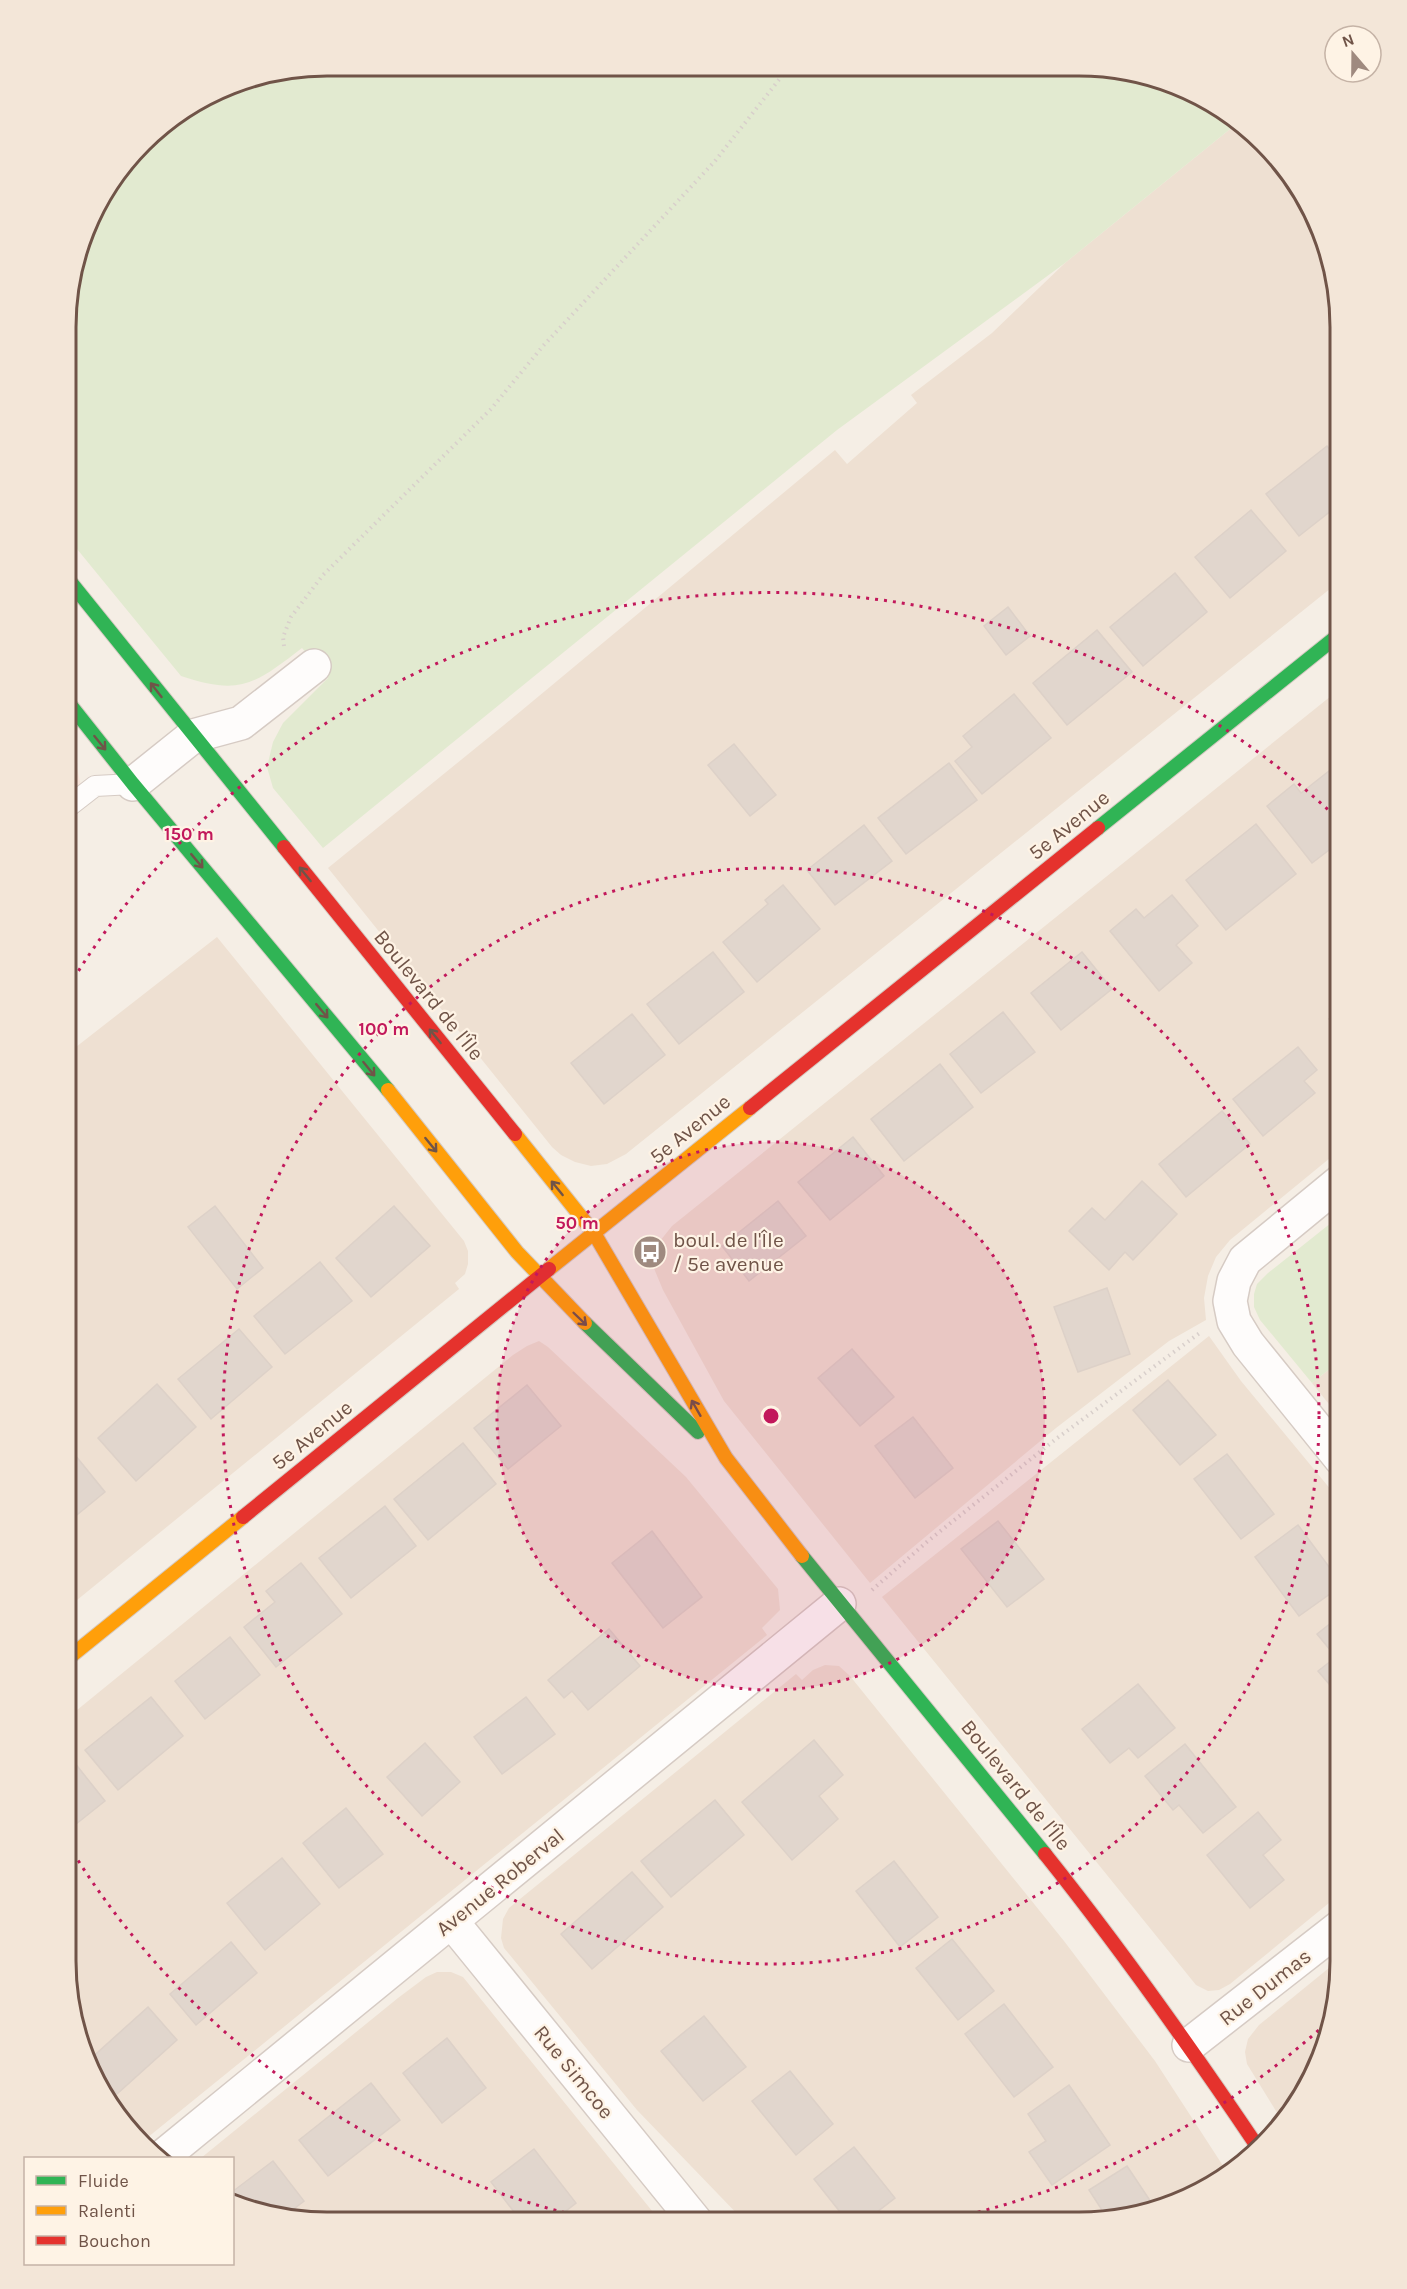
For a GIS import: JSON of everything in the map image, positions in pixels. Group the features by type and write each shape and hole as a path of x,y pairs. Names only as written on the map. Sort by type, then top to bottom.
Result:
{"street":[{"name":"Boulevard de l'Île","path":"76,589 594,1233 726,1458 839,1604 1077,1894 1189,2045 1254,2142"},
{"name":"5e Avenue","path":"76,1652 1330,642"},
{"path":"133,784 193,736 241,723 305,673"},
{"name":"Boulevard de l'Île","path":"76,712 539,1277 571,1311 726,1458"},
{"path":"1330,1190 1245,1260 1234,1281 1230,1301 1234,1321 1248,1344 1330,1445"},
{"name":"Avenue Roberval","path":"166,2154 839,1604"},
{"name":"Rue Simcoe","path":"452,1922 688,2212"},
{"name":"Rue Dumas","path":"1189,2045 1330,1935"}],"lane":[{"path":"76,801 95,786 133,784"}],"path":[{"path":"305,673 285,656 282,637 291,617 323,575 491,409 558,329 715,161 782,76"},
{"path":"872,1591 928,1541 1056,1439 1207,1329"}],"shaded area":[{"path":"1232,128 1257,150 1279,175 1305,216 1326,278 1330,311 1330,589 626,1154 607,1164 591,1166 561,1155 552,1147 328,868 835,450 847,464 917,403 911,395 992,333 1065,263"},
{"path":"1330,697 1330,1158 1230,1240 1216,1257 1208,1276 1204,1298 1206,1320 1169,1341 1056,1428 870,1583 724,1401 663,1290 653,1266 659,1264 657,1258 660,1241 672,1226"},
{"path":"76,766 81,786 76,808"},
{"path":"217,937 464,1241 468,1251 468,1264 465,1274 455,1283 459,1289 76,1601 76,1047"},
{"path":"1209,1336 1241,1381 1330,1489 1330,1902 1230,1984 1219,1990 1208,1991 1196,1985 882,1597"},
{"path":"539,1341 548,1347 686,1477 778,1589 780,1610 762,1628 767,1635 148,2137 128,2114 102,2073 81,2011 76,1962 76,1711 513,1355"},
{"path":"1330,1369 1330,1405 1312,1383"},
{"path":"825,1665 839,1666 850,1676 1064,1941 1155,2061 1224,2167 1191,2187 1160,2199 1129,2208 1096,2212 735,2212 637,2110 504,1948 501,1938 503,1919 509,1908 796,1674 802,1680 813,1670"},
{"path":"1330,1967 1326,2011 1317,2042 1305,2073 1278,2115 1247,2064 1245,2052 1248,2039 1259,2025"},
{"path":"437,1972 451,1972 463,1977 653,2212 311,2212 278,2208 234,2194 234,2157 202,2157 426,1977"}],"green space":[{"path":"327,76 1080,76 1129,81 1160,90 1191,102 1232,128 1065,263 837,430 323,848 273,788 267,767 273,742 283,723 328,678 302,648 272,670 246,683 219,685 181,676 76,548 76,327 85,262 102,216 110,202 128,175 150,150 175,128 216,102 278,81"},
{"path":"1330,1224 1330,1369 1312,1383 1260,1320 1254,1307 1257,1284"}],"building":[{"path":"1327,446 1330,450 1330,512 1299,536 1266,494"},
{"path":"1251,510 1286,551 1230,598 1195,557"},
{"path":"1175,573 1207,612 1143,666 1110,627"},
{"path":"1008,607 1030,636 1006,655 984,626"},
{"path":"1097,630 1132,672 1067,725 1033,683"},
{"path":"1014,694 1051,738 982,794 955,761 972,747 963,736"},
{"path":"734,744 776,795 750,816 708,765"},
{"path":"949,763 977,800 906,854 878,818"},
{"path":"1330,772 1330,849 1312,863 1267,806 1294,784 1301,793"},
{"path":"1256,824 1296,874 1226,930 1186,880"},
{"path":"864,825 892,861 835,905 807,870"},
{"path":"783,885 820,929 757,982 723,942 768,904 765,900"},
{"path":"1172,895 1198,926 1176,945 1192,963 1159,991 1110,931 1136,909 1144,918"},
{"path":"713,952 744,992 679,1044 647,1004"},
{"path":"1082,952 1112,989 1061,1030 1031,993"},
{"path":"1003,1012 1035,1052 981,1093 950,1054"},
{"path":"632,1014 665,1055 604,1104 571,1063"},
{"path":"1298,1047 1317,1070 1304,1081 1315,1093 1263,1136 1233,1099"},
{"path":"940,1064 973,1107 904,1161 871,1119"},
{"path":"1222,1111 1250,1144 1186,1197 1159,1164"},
{"path":"853,1137 884,1176 830,1220 798,1182"},
{"path":"1142,1181 1177,1214 1133,1260 1125,1252 1109,1270 1069,1231 1092,1208 1105,1220"},
{"path":"778,1201 806,1236 749,1281 722,1246"},
{"path":"215,1206 263,1268 237,1289 188,1227"},
{"path":"394,1206 430,1246 371,1297 336,1258"},
{"path":"320,1262 352,1301 285,1354 254,1316"},
{"path":"1107,1288 1130,1354 1078,1372 1054,1307"},
{"path":"239,1329 272,1367 211,1419 178,1379"},
{"path":"852,1349 894,1397 860,1426 818,1378"},
{"path":"1168,1380 1216,1435 1180,1465 1133,1410"},
{"path":"157,1384 196,1427 136,1481 98,1438"},
{"path":"527,1385 561,1426 508,1469 474,1428"},
{"path":"913,1417 953,1468 915,1498 875,1446"},
{"path":"463,1443 496,1484 428,1540 394,1499"},
{"path":"1227,1454 1274,1514 1241,1539 1194,1479"},
{"path":"76,1456 105,1492 76,1516"},
{"path":"385,1506 416,1546 351,1598 319,1558"},
{"path":"998,1521 1044,1579 1007,1607 961,1549"},
{"path":"1298,1525 1330,1568 1330,1594 1299,1616 1255,1557"},
{"path":"652,1531 702,1597 663,1628 612,1563"},
{"path":"301,1563 342,1614 276,1667 244,1627 275,1602 266,1591"},
{"path":"1330,1624 1330,1650 1317,1634"},
{"path":"609,1629 640,1666 588,1710 572,1691 564,1698 548,1680"},
{"path":"230,1637 260,1675 205,1719 175,1681"},
{"path":"1330,1662 1330,1685 1318,1671"},
{"path":"1138,1684 1175,1728 1138,1758 1129,1748 1110,1763 1082,1729"},
{"path":"151,1697 183,1736 118,1790 85,1750"},
{"path":"526,1697 555,1734 502,1774 474,1737"},
{"path":"814,1740 843,1775 819,1796 838,1819 792,1860 742,1802"},
{"path":"425,1743 460,1782 422,1816 387,1777"},
{"path":"1185,1744 1236,1807 1203,1833 1179,1805 1173,1810 1145,1776"},
{"path":"76,1765 105,1801 76,1824"},
{"path":"715,1800 744,1835 671,1897 641,1861"},
{"path":"346,1808 383,1854 339,1888 303,1843"},
{"path":"1258,1812 1281,1840 1263,1855 1284,1880 1250,1908 1207,1855"},
{"path":"282,1858 320,1904 265,1950 227,1903"},
{"path":"894,1861 938,1917 900,1947 856,1891"},
{"path":"632,1872 663,1907 592,1969 561,1934"},
{"path":"952,1939 994,1991 958,2020 916,1968"},
{"path":"231,1942 257,1973 196,2025 170,1994"},
{"path":"1004,2004 1053,2067 1014,2097 965,2034"},
{"path":"148,2007 177,2040 117,2094 102,2073 95,2055"},
{"path":"704,2016 746,2067 703,2101 661,2051"},
{"path":"447,2038 486,2088 442,2123 403,2073"},
{"path":"790,2071 833,2124 796,2155 752,2101"},
{"path":"371,2083 400,2120 328,2176 299,2140"},
{"path":"1069,2085 1110,2145 1052,2185 1029,2152 1046,2141 1028,2114"},
{"path":"854,2147 895,2198 877,2212 840,2212 814,2179"},
{"path":"534,2149 576,2203 565,2212 514,2212 491,2182"},
{"path":"273,2161 304,2201 293,2210 278,2208 234,2194 234,2190"},
{"path":"1127,2166 1151,2202 1129,2208 1099,2212 1102,2210 1089,2190"}],"traffic: fast":[{"path":"76,589 284,847"},
{"path":"1098,828 1330,642"},
{"path":"76,712 133,784 388,1090"},
{"path":"585,1323 698,1432"},
{"path":"802,1556 1045,1854"}],"traffic: slow":[{"path":"388,1090 517,1252 585,1323"},
{"path":"549,1269 750,1108"},
{"path":"515,1134 594,1233 726,1458 802,1556"},
{"path":"76,1652 243,1517"}],"traffic: jam":[{"path":"750,1108 1098,828"},
{"path":"284,847 515,1134"},
{"path":"243,1517 549,1269"},
{"path":"1045,1854 1155,1999 1254,2142"}],"place":[{"name":"boul. de l'Île / 5e avenue","path":"650,1252"}]}
